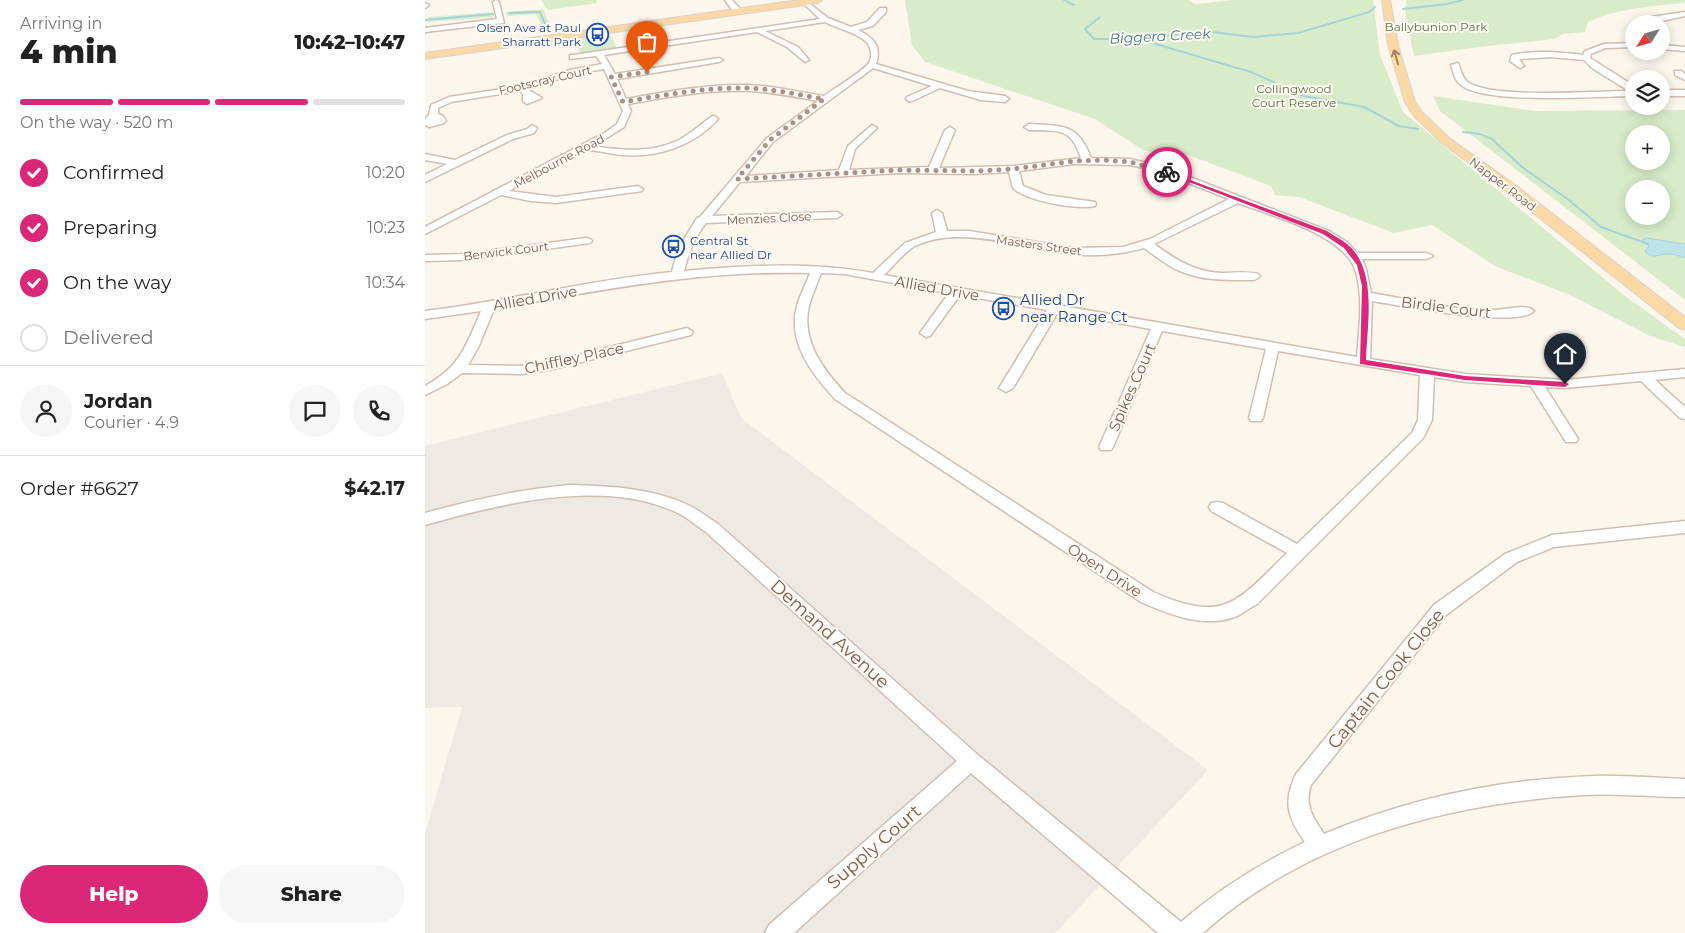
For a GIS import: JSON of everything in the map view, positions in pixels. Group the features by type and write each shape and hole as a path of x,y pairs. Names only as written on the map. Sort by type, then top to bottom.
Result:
{"main road":[{"path":"425,54 736,9 818,0"},
{"name":"Napper Road","path":"1386,0 1393,45 1410,102 1434,131 1540,211 1685,325"},
{"path":"1393,0 1403,48 1413,75"},
{"path":"425,54 802,1"},
{"name":"Napper Road","path":"1426,104 1435,117 1458,137 1610,257 1685,313"}],"street":[{"path":"727,0 736,9"},
{"path":"677,276 688,239 701,220 770,140 872,65 877,53 874,44 866,38 827,20 802,1"},
{"path":"425,30 501,21 496,2"},
{"path":"850,30 870,24 883,10"},
{"path":"1670,16 1685,14"},
{"path":"573,57 827,20"},
{"path":"758,30 767,36 795,47 805,60"},
{"path":"1586,58 1588,53 1604,46 1625,46"},
{"path":"1670,48 1685,49"},
{"path":"1519,66 1514,61 1515,57 1539,53 1586,58 1625,85"},
{"name":"Melbourne Road","path":"425,231 621,126 627,111 607,66 599,54"},
{"path":"611,77 719,60"},
{"path":"872,65 981,97 1005,99"},
{"path":"1455,65 1460,79 1465,84 1496,92 1531,94 1625,91"},
{"name":"Footscray Court","path":"433,115 434,107 449,100 525,91 573,72 607,66"},
{"path":"910,99 940,86"},
{"path":"623,102 683,92 730,88 767,89 824,99"},
{"path":"1670,93 1685,93"},
{"path":"585,146 614,153 634,153 666,148 681,142 714,119"},
{"path":"1029,127 1059,130 1074,135 1087,161"},
{"path":"843,173 851,148 872,128"},
{"path":"933,170 950,130"},
{"path":"425,179 510,138"},
{"path":"426,157 455,163"},
{"path":"737,179 843,173 1013,169 1087,161 1130,162 1161,169 1325,233 1347,246 1360,265 1365,286 1363,362"},
{"path":"1013,169 1017,188 1028,194 1062,202 1091,204"},
{"path":"500,192 531,198 556,200 638,188"},
{"name":"Masters Street","path":"875,277 909,245 925,238 942,234 969,234 1074,251 1124,250 1154,241 1237,198"},
{"path":"937,213 942,234"},
{"name":"Menzies Close","path":"701,220 837,215"},
{"path":"425,220 438,224"},
{"name":"Berwick Court","path":"425,258 465,257 586,241"},
{"path":"1145,244 1191,272 1254,276"},
{"path":"1353,256 1427,256"},
{"name":"Allied Drive","path":"425,315 677,276 737,270 817,270 875,277 1465,378 1536,384 1565,384 1685,373"},
{"name":"Open Drive","path":"817,270 803,308 803,333 809,356 822,376 840,396 1147,597 1173,609 1202,614 1227,612 1251,599 1418,435 1425,420 1427,372"},
{"path":"926,333 957,291"},
{"name":"Birdie Court","path":"1365,296 1467,312 1493,314 1528,311"},
{"path":"425,391 459,369 468,354 489,306"},
{"path":"1006,388 1054,308"},
{"name":"Spikes Court","path":"1105,447 1158,326"},
{"name":"Chiffley Place","path":"459,369 522,370 549,366 687,332"},
{"path":"1256,418 1273,346"},
{"path":"1644,377 1685,415"},
{"path":"1536,384 1571,439"},
{"name":"Demand Avenue","path":"425,519 487,501 536,492 589,489 645,496 683,509 712,528 971,761 1176,933"},
{"path":"1217,507 1298,552"},
{"name":"Captain Cook Close","path":"1320,846 1298,809 1297,793 1303,780 1440,610 1511,558 1553,541 1685,527"},
{"name":"Supply Court","path":"777,933 971,761"},
{"path":"1186,933 1228,897 1273,869 1320,846 1409,812 1493,794 1584,786 1685,788"}],"shaded area":[{"path":"722,373 741,418 1208,770 1055,933 425,933 425,834 462,707 425,708 425,446"}],"green space":[{"path":"541,0 596,0 597,3 548,10"},
{"name":"Collingwood Court Reserve","path":"905,0 1188,0 1195,4 1234,0 1373,0 1380,55 1403,112 1625,296 1685,339 1685,347 1650,336 1570,295 1495,266 1432,225 1394,233 1299,197 1275,195 1271,186 1188,155 1145,151 1095,119 925,62 912,45"},
{"name":"Ballybunion Park","path":"1406,0 1685,0 1685,3 1635,8 1600,17 1588,22 1585,32 1563,34 1554,39 1414,56 1405,11"},
{"path":"543,9 553,32 545,33 536,14 507,16 506,12"},
{"path":"493,12 494,17 427,22 429,17"},
{"path":"609,33 618,49 581,54 574,38"},
{"path":"1433,96 1535,111 1625,110 1625,115 1670,115 1670,110 1685,110 1685,300 1440,111"}],"water":[{"path":"1646,238 1685,244 1685,258 1670,254 1656,256 1648,254 1645,251 1649,246 1642,240"}],"waterway":[{"name":"Biggera Creek","path":"1064,0 1074,5"},
{"name":"Biggera Creek","path":"1403,9 1447,4 1463,0"},
{"name":"Biggera Creek","path":"1100,17 1085,29 1094,39 1140,39 1204,31 1253,37 1298,33 1369,12 1375,7"},
{"path":"509,13 540,12 548,31"},
{"path":"425,20 493,14"},
{"path":"1142,40 1251,72 1304,96 1364,107 1399,126 1418,129"},
{"path":"1463,132 1480,134 1492,139 1522,167 1569,200 1601,227 1648,244"}],"way so far":[{"path":"647,72 611,77 623,102 683,92 730,88 767,89 824,99 770,140 737,179 899,170 974,171 1013,169 1074,161 1101,160 1130,162 1167,172"}],"place":[{"name":"Olsen Ave at Paul Sharratt Park","path":"597,34"},
{"name":"Central St near Allied Dr","path":"674,247"},
{"name":"Allied Dr near Range Ct","path":"1004,308"}],"route":[{"path":"1167,172 1325,233 1347,246 1360,265 1365,286 1363,362 1465,378 1516,383 1565,384"}]}
